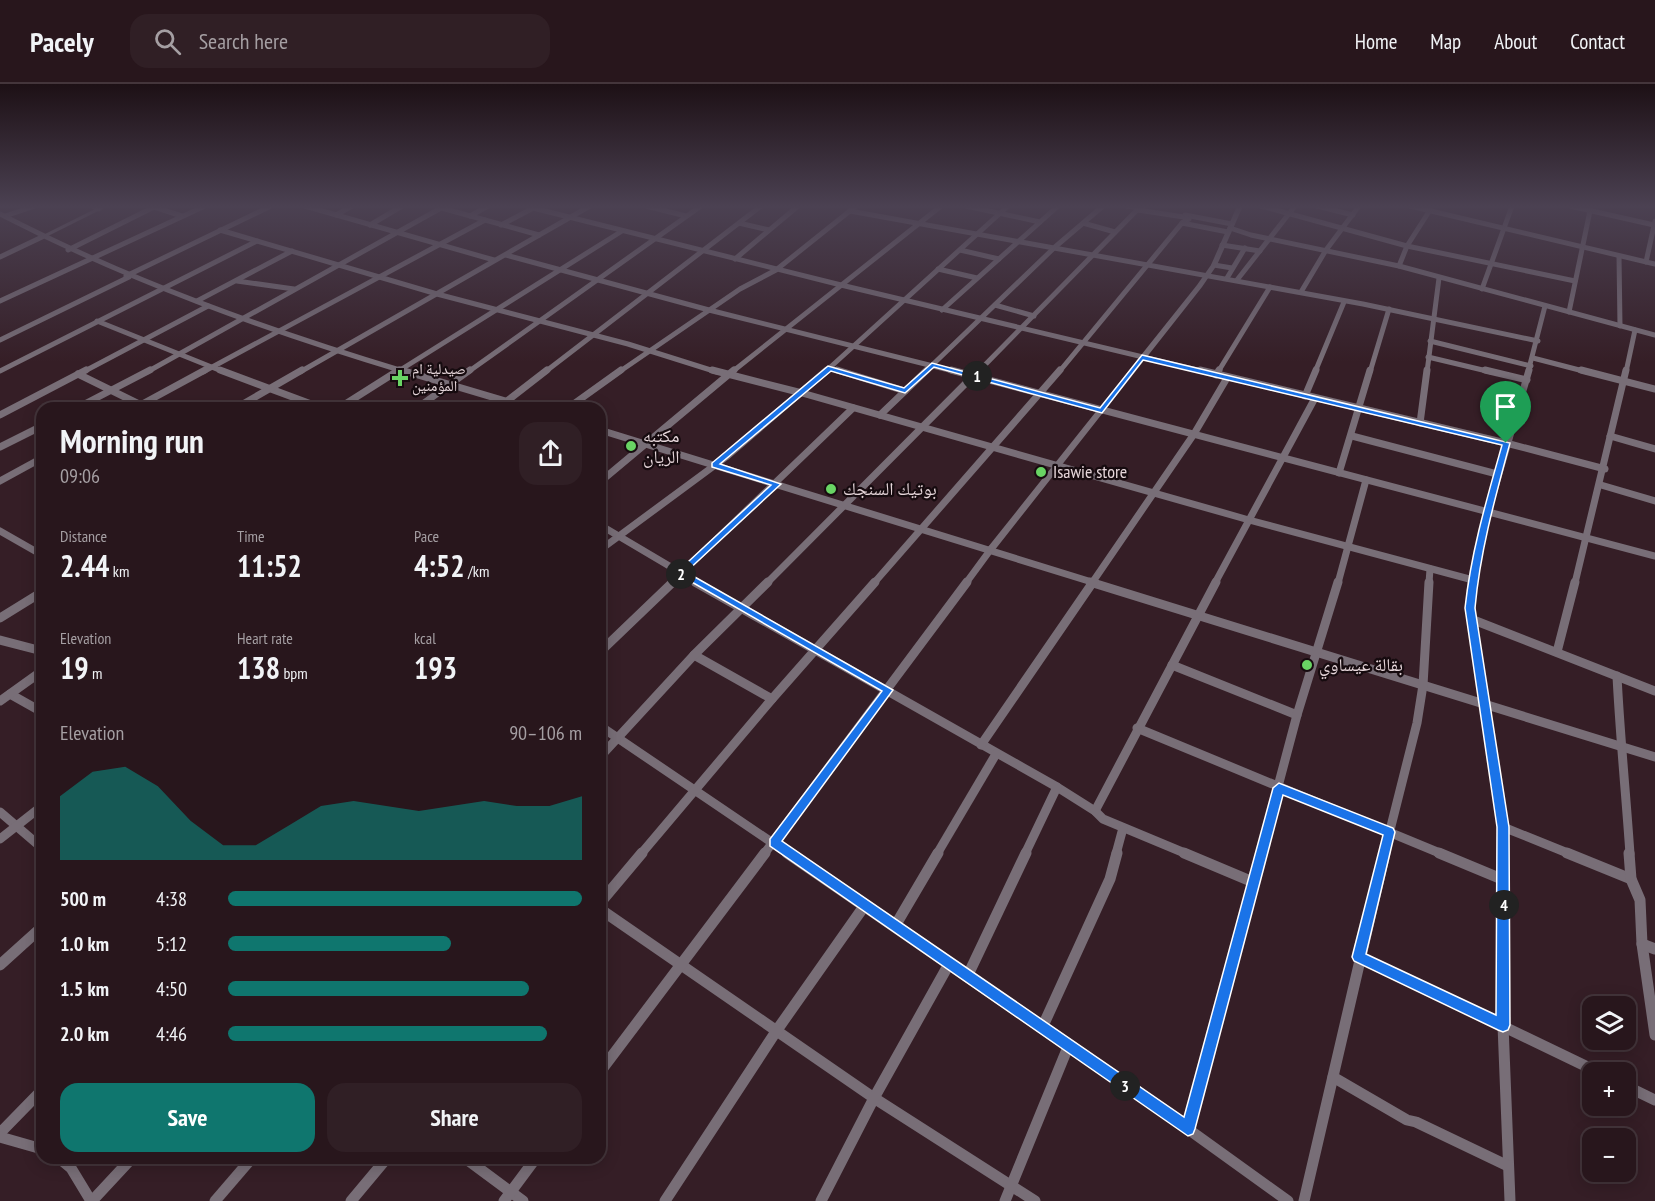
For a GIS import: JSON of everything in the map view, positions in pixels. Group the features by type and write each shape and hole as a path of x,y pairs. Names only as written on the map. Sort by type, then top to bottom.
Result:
{"street":[{"path":"87,258 160,290 401,371 507,402 695,258"},
{"path":"0,301 95,258"},
{"path":"0,340 163,258"},
{"path":"0,371 223,258"},
{"path":"197,301 279,258"},
{"path":"316,258 437,294 651,350 728,375 802,393 1473,580"},
{"path":"89,402 179,355 351,258"},
{"path":"147,402 416,258"},
{"path":"487,258 494,260"},
{"path":"247,402 498,258"},
{"path":"517,258 1655,556"},
{"path":"349,402 579,258"},
{"path":"426,402 627,258"},
{"path":"732,258 1506,443 1605,470"},
{"path":"577,402 710,310 776,270 791,258"},
{"path":"606,477 728,375 875,258"},
{"path":"606,546 714,465 802,393 951,258"},
{"path":"880,416 1044,258"},
{"path":"606,750 694,655 923,428 1089,258"},
{"path":"1116,258 1389,309 1538,341"},
{"path":"606,896 772,699 1040,394 1154,258"},
{"path":"606,1064 992,549 1193,295 1217,258"},
{"path":"1227,278 1238,258"},
{"path":"1237,280 1254,258"},
{"path":"1301,292 1321,258"},
{"path":"1363,258 1655,335"},
{"path":"1399,266 1402,258"},
{"path":"1467,258 1575,281"},
{"path":"1482,290 1493,258"},
{"path":"1569,312 1579,258"},
{"path":"1619,258 1620,326"},
{"path":"1629,258 1655,264"},
{"path":"942,310 999,259"},
{"path":"1214,265 1232,268"},
{"path":"939,269 977,278"},
{"path":"1420,423 1439,278"},
{"path":"236,281 294,289"},
{"path":"1216,375 1270,287"},
{"path":"1305,396 1344,302"},
{"path":"995,305 1034,316"},
{"path":"0,415 208,306"},
{"path":"1510,1201 1503,1025 1503,827 1471,619 1473,580 1487,512 1538,341 1545,306"},
{"path":"1339,473 1389,309"},
{"path":"97,321 179,355 306,402"},
{"path":"1557,652 1605,470 1610,436 1635,330"},
{"path":"1430,341 1496,357 1532,362 1655,389"},
{"path":"1428,357 1527,380"},
{"path":"1491,372 1496,357"},
{"path":"830,368 905,391"},
{"path":"78,374 130,402"},
{"path":"981,744 1194,434 1227,378"},
{"path":"1095,811 1137,728 1315,398"},
{"path":"606,646 680,573 777,484 853,408"},
{"path":"0,447 36,429"},
{"path":"606,432 992,549 1655,757"},
{"path":"1352,436 1497,474"},
{"path":"1610,436 1655,449"},
{"path":"0,481 36,461"},
{"path":"1188,1129 1297,715 1349,546 1366,480"},
{"path":"1601,485 1655,501"},
{"path":"606,528 741,609 1057,787 1095,811 1103,819 1253,882"},
{"path":"0,531 36,552"},
{"path":"0,543 10,537"},
{"path":"1304,1201 1359,957 1413,742 1423,685 1430,569"},
{"path":"0,618 36,596"},
{"path":"1471,619 1655,691"},
{"path":"0,640 36,649"},
{"path":"694,655 772,699"},
{"path":"1172,665 1297,715"},
{"path":"0,701 36,675"},
{"path":"1617,676 1620,746 1625,776 1631,879 1640,900 1642,944 1655,1035"},
{"path":"10,694 36,709"},
{"path":"1137,728 1504,880"},
{"path":"606,730 774,842 1188,1129 1285,1200"},
{"path":"895,926 996,754"},
{"path":"967,977 1057,787"},
{"path":"0,839 36,811"},
{"path":"0,812 36,842"},
{"path":"1503,827 1631,879"},
{"path":"1041,1028 1110,879 1123,828"},
{"path":"666,1201 777,1030 865,905"},
{"path":"606,913 874,1098 1035,1201"},
{"path":"0,965 36,932"},
{"path":"1642,944 1655,949"},
{"path":"1359,957 1582,1064"},
{"path":"821,1201 874,1098 949,964"},
{"path":"1005,1201 1068,1047"},
{"path":"1333,1077 1407,1120 1416,1122 1508,1166"},
{"path":"1636,1091 1655,1100"},
{"path":"0,1133 36,1096"},
{"path":"0,1137 36,1147"},
{"path":"66,1164 92,1201 126,1164"},
{"path":"215,1201 247,1164"},
{"path":"351,1201 382,1164"},
{"path":"472,1164 508,1196 523,1201"},
{"path":"508,1196 532,1164"}],"place":[{"name":"صيدلية ام المؤمنين","path":"400,378"},
{"name":"مكتبه الريان","path":"631,446"},
{"name":"Isawie store","path":"1041,472"},
{"name":"بوتيك السنجك","path":"831,489"},
{"name":"بقالة عيساوي","path":"1307,665"}],"route":[{"path":"1142,357 1506,443 1487,512 1470,598 1503,827 1503,1025 1359,957 1389,832 1279,788 1188,1129 774,842 888,690 680,573 777,484 714,465 830,368 905,391 932,365 1102,410 1142,357"}]}
